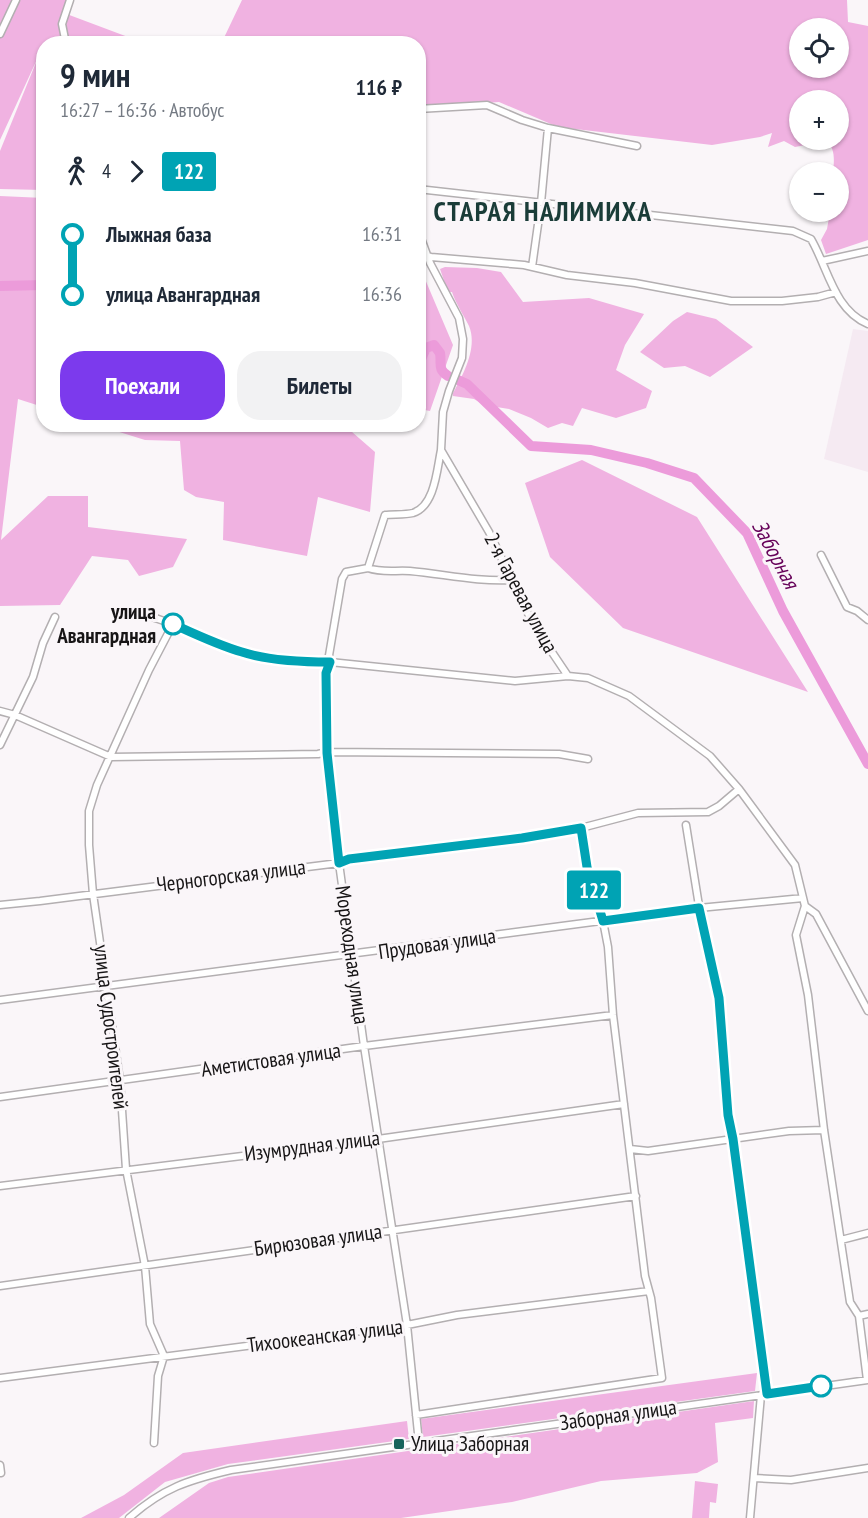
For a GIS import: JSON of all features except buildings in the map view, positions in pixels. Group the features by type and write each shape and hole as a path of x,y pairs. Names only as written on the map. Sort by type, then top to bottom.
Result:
{"street":[{"path":"0,34 16,0"},
{"path":"64,36 62,24 70,0"},
{"path":"426,109 486,105 548,128 637,146"},
{"path":"532,267 542,203 548,128"},
{"path":"426,190 793,231 811,239 836,292 854,315 868,324"},
{"path":"822,261 868,251"},
{"path":"426,253 459,318 463,352 445,403 441,450 433,489 425,505 414,513 385,515 368,568 378,571 409,571 494,581 512,580"},
{"path":"427,256 516,264 567,276 635,283 731,301 782,301 818,297 836,292"},
{"name":"2-я Гаревая улица","path":"441,450 489,532 533,624 568,676 588,678 629,696 710,756 739,789 795,865 805,906"},
{"path":"821,555 847,607 857,611 868,620"},
{"name":"Мореходная улица","path":"368,568 346,572 342,579 330,662 326,673 327,753 339,863 364,1046 407,1325 419,1443"},
{"path":"130,612 173,624 200,637 244,653 307,662 330,662 514,681 568,676"},
{"path":"0,745 33,677 43,643 55,617"},
{"name":"улица Судостроителей","path":"164,1356 150,1324 145,1266 126,1169 120,1081 93,894 89,811 97,785 149,670 173,624"},
{"path":"0,711 15,715 111,757 327,753 559,754 588,759"},
{"name":"Черногорская улица","path":"0,904 339,863 349,859 522,838 581,828 638,813 708,812 739,789"},
{"path":"686,825 699,908 719,998 728,1115 733,1139 764,1394 750,1518"},
{"path":"416,1414 662,1378 645,1276 613,1015 608,947 587,867 581,828"},
{"name":"Прудовая улица","path":"0,1000 699,908 803,898"},
{"path":"868,1011 816,914 805,906 796,935 808,995 824,1130 850,1302 859,1316 868,1380"},
{"name":"Аметистовая улица","path":"0,1097 364,1046 613,1015"},
{"name":"Изумрудная улица","path":"0,1186 378,1139 624,1104"},
{"path":"630,1149 648,1151 789,1131 824,1130"},
{"name":"Бирюзовая улица","path":"0,1286 392,1229 515,1215 636,1196"},
{"path":"841,1240 868,1233"},
{"name":"Тихоокеанская улица","path":"0,1378 649,1291"},
{"path":"859,1316 868,1314"},
{"path":"154,1443 158,1376 164,1356"},
{"name":"Заборная улица","path":"129,1518 153,1498 181,1484 231,1470 868,1380"},
{"path":"0,1466 1,1473"},
{"path":"754,1478 791,1480 868,1468"}],"shaded area":[{"path":"0,0 68,0 64,13 125,36 36,36 36,62 0,140"},
{"path":"242,0 847,0 848,18 789,18 789,78 849,78 849,22 868,26 868,240 826,254 821,240 828,222 849,222 849,162 834,162 832,150 849,150 849,90 789,90 789,144 784,141 768,147 772,133 712,145 558,127 499,102 426,107 426,36 225,36"},
{"path":"36,62 36,190 0,189 0,151"},
{"path":"0,196 36,198 36,405 18,399 1,540 48,496 88,496 88,527 187,539 173,567 139,576 128,560 92,556 60,605 0,606"},
{"path":"445,267 477,268 501,272 523,302 589,298 644,314 625,345 616,370 652,391 646,408 616,418 582,408 573,426 562,423 548,428 509,409 484,405 474,399 453,396 468,361 472,343 469,326 452,292 448,292 440,269"},
{"path":"426,281 453,345 430,411 426,410"},
{"path":"687,312 716,319 753,347 710,377 685,366 664,368 640,352 673,321"},
{"path":"853,329 868,331 868,472 824,459"},
{"path":"119,432 352,432 375,452 370,512 318,497 307,556 223,540 224,502 196,497 184,490 180,441 145,440"},
{"path":"582,460 697,517 808,692 623,628 550,557 525,483"},
{"path":"757,1373 755,1391 423,1437 421,1419"},
{"path":"754,1401 753,1418 715,1423 718,1462 697,1473 601,1481 512,1502 401,1518 159,1518 209,1483 228,1477"},
{"path":"407,1421 409,1439 228,1464 165,1482 119,1518 81,1518 124,1495 183,1453"},
{"path":"695,1481 718,1484 716,1503 710,1502 709,1518 692,1518"}],"waterway":[{"name":"Заборная","path":"0,286 36,285"},
{"name":"Заборная","path":"426,348 434,345 440,353 441,369 448,376"},
{"name":"Заборная","path":"458,380 467,384 531,446 591,450 647,463 694,478 747,533 783,611 868,764"}],"bus line":[{"name":"122","path":"173,624 200,637 244,653 307,662 330,662 326,673 327,753 339,863 349,859 522,838 581,828 587,867 603,921 699,908 719,998 728,1115 767,1394 821,1386"}],"place":[{"name":"улица Авангардная","path":"173,624"},
{"name":"Улица Заборная","path":"399,1444"}],"district":[{"name":"СТАРАЯ НАЛИМИХА","path":"543,212"}]}
